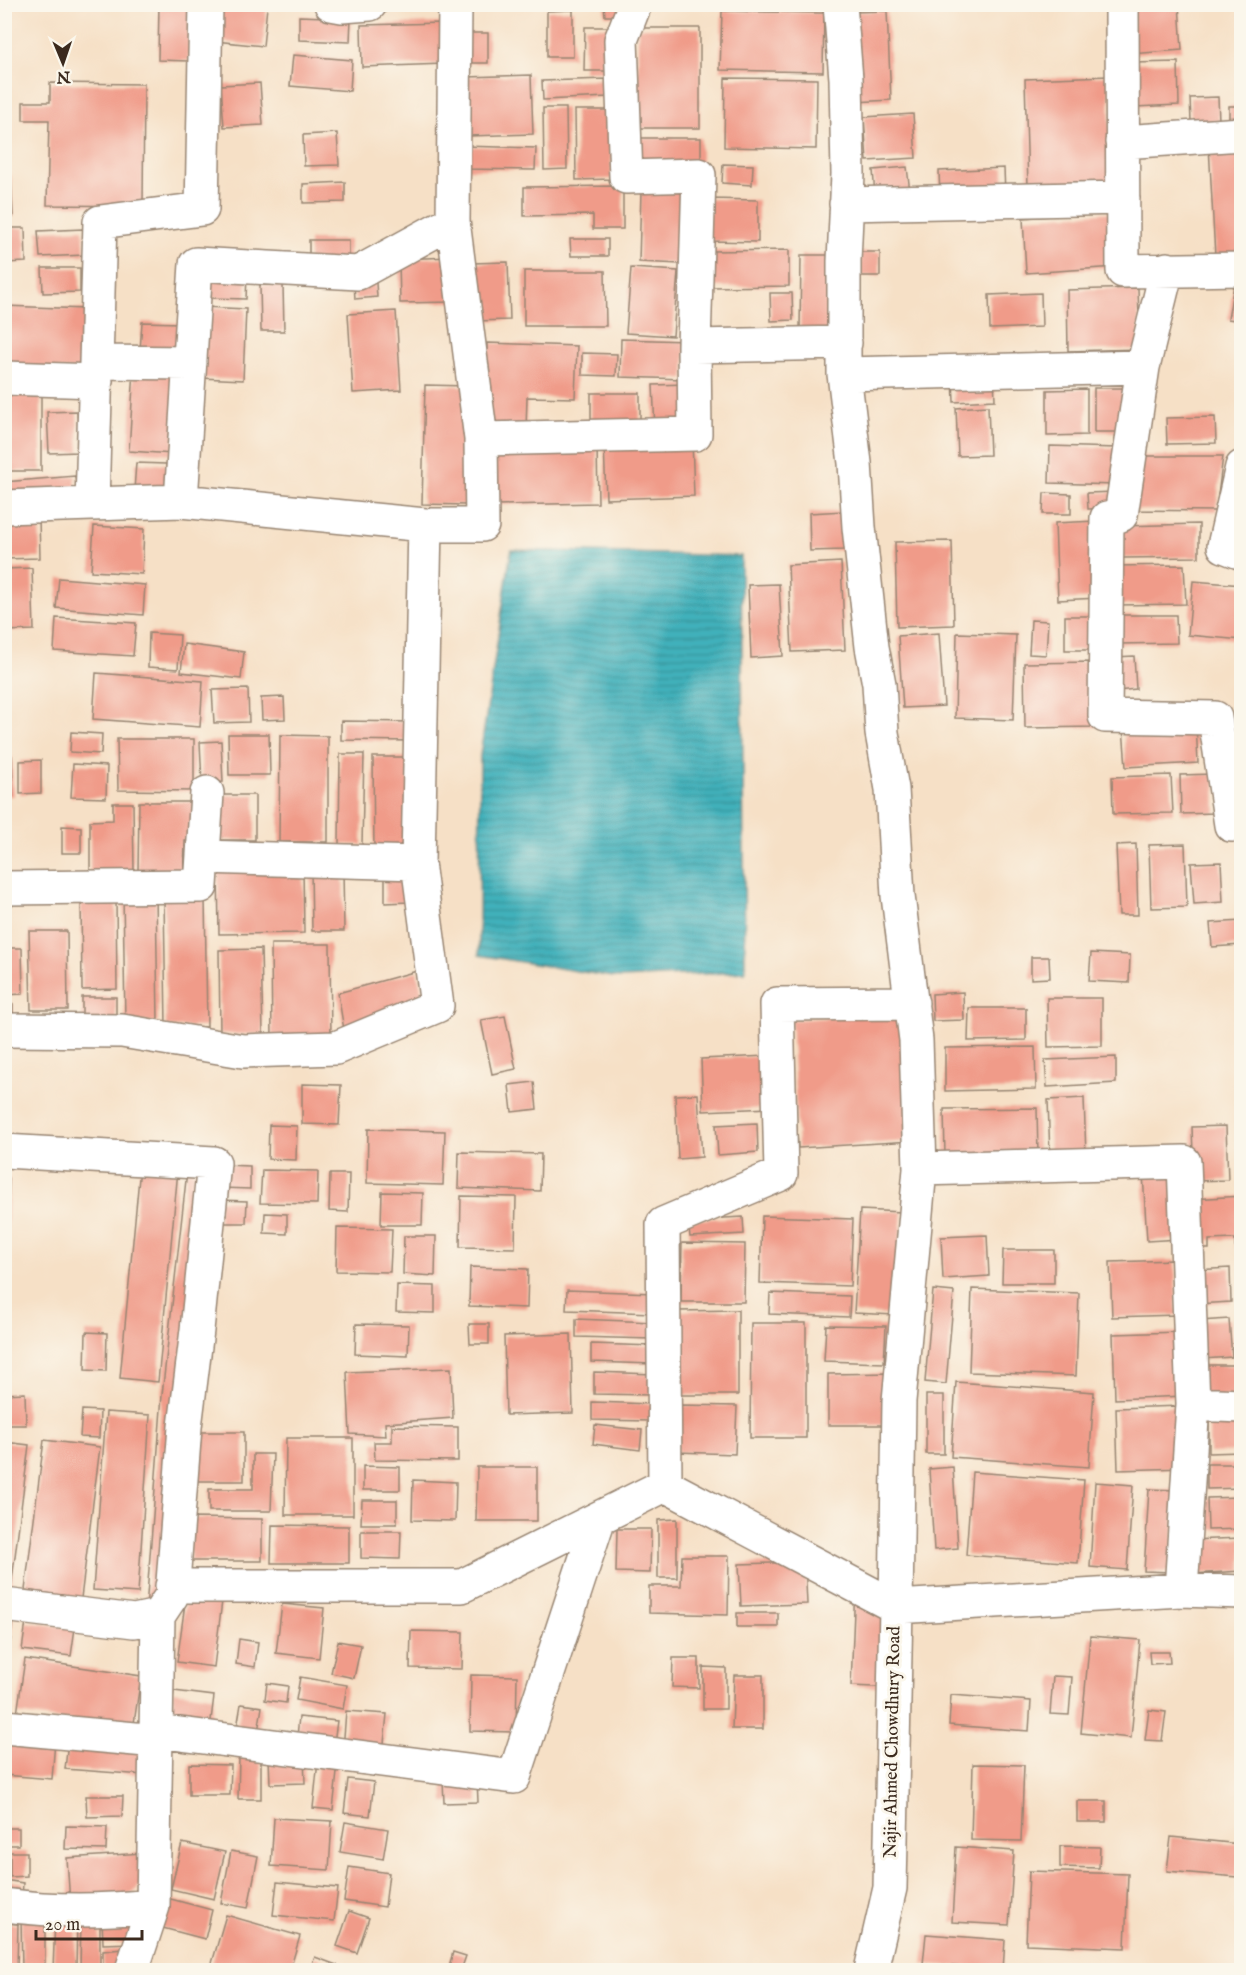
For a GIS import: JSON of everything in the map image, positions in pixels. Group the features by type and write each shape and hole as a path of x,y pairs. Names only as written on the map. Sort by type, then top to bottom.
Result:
{"street":[{"path":"92,504 100,222 202,209 206,4"},
{"path":"331,4 342,6 370,4"},
{"path":"4,507 181,501 424,525 483,525 481,439 453,221 455,4"},
{"path":"481,439 695,434 694,345 699,175 626,177 621,40 635,4"},
{"path":"665,1485 896,1606 899,1401 920,1169 916,1040 898,896 892,789 882,733 879,684 859,527 845,358 844,261 848,174 846,79 840,4"},
{"path":"1122,4 1123,271 1242,269"},
{"path":"1122,142 1242,134"},
{"path":"846,204 1123,198"},
{"path":"181,501 196,264 358,273 453,221"},
{"path":"1167,269 1143,367 1121,515 1107,518 1105,716 1215,718 1231,825 1242,825"},
{"path":"694,345 845,358 1143,367"},
{"path":"4,378 190,363"},
{"path":"1242,467 1224,546 1242,553"},
{"path":"4,1030 122,1031 243,1051 336,1048 437,1006 418,863 424,525"},
{"path":"4,888 201,886 207,793"},
{"path":"203,857 418,863"},
{"path":"665,1485 663,1224 781,1174 777,1004 912,1003"},
{"path":"4,1151 214,1163 185,1427 172,1595 158,1616 153,1906 132,1971"},
{"path":"920,1169 1184,1162 1193,1404 1181,1590"},
{"path":"1193,1404 1242,1406"},
{"path":"172,1586 462,1586 665,1485"},
{"path":"4,1727 157,1736 514,1777 599,1518"},
{"name":"Najir Ahmed Chowdhury Road","path":"871,1971 890,1888 896,1606 1181,1590 1242,1592"},
{"path":"4,1605 134,1621 158,1616"},
{"path":"4,1905 101,1911 153,1906"}],"water":[{"path":"511,550 741,556 745,972 620,978 479,955 480,756"}],"building":[{"path":"159,4 190,4 189,61 158,60"},
{"path":"219,4 267,7 263,46 215,41"},
{"path":"604,4 624,4 624,16 605,16"},
{"path":"1127,4 1179,4 1182,50 1130,54"},
{"path":"573,10 573,57 547,57 547,11"},
{"path":"722,11 824,13 823,72 720,70"},
{"path":"887,11 891,100 855,102 852,12"},
{"path":"299,16 351,18 350,42 299,40"},
{"path":"443,23 444,64 362,67 361,25"},
{"path":"585,27 613,27 612,71 584,71"},
{"path":"638,28 700,28 700,128 638,128"},
{"path":"465,33 488,33 488,63 465,63"},
{"path":"293,55 352,60 350,91 290,86"},
{"path":"1178,62 1179,105 1134,107 1132,63"},
{"path":"531,75 533,134 468,136 466,77"},
{"path":"1109,76 1111,184 1028,187 1025,79"},
{"path":"725,78 817,79 816,149 724,147"},
{"path":"607,79 608,97 543,100 542,81"},
{"path":"50,83 144,84 143,206 47,205 49,120 23,120 23,102 50,102"},
{"path":"260,83 263,125 224,127 221,85"},
{"path":"1218,97 1219,121 1191,122 1190,98"},
{"path":"1229,106 1242,106 1242,127 1229,127"},
{"path":"543,108 566,108 567,169 544,170"},
{"path":"575,110 610,110 612,179 576,180"},
{"path":"913,114 916,158 867,161 864,117"},
{"path":"4,126 11,126 10,150 4,150"},
{"path":"337,133 339,165 304,166 303,135"},
{"path":"635,138 701,138 701,166 635,167"},
{"path":"1242,145 1242,255 1215,256 1209,146"},
{"path":"462,146 536,148 535,170 462,169"},
{"path":"723,164 753,165 752,185 722,183"},
{"path":"907,167 910,192 875,196 873,170"},
{"path":"1004,168 1005,194 940,197 939,171"},
{"path":"4,175 11,175 13,217 4,217"},
{"path":"345,182 345,202 303,203 303,184"},
{"path":"623,186 623,229 593,229 593,215 524,216 524,187"},
{"path":"641,191 684,192 681,264 639,262"},
{"path":"709,199 758,200 758,242 708,241"},
{"path":"1114,212 1117,267 1026,273 1023,218"},
{"path":"4,228 25,228 26,262 4,263"},
{"path":"83,229 85,255 40,257 38,231"},
{"path":"570,239 608,239 608,256 571,256"},
{"path":"309,240 349,240 349,263 309,264"},
{"path":"789,250 789,286 711,287 710,251"},
{"path":"861,252 880,252 880,276 861,276"},
{"path":"801,255 832,255 830,332 800,331"},
{"path":"452,257 454,302 400,303 399,259"},
{"path":"508,262 510,320 473,321 471,263"},
{"path":"42,268 80,268 80,292 43,293"},
{"path":"631,268 678,271 673,336 626,333"},
{"path":"524,271 605,271 606,326 524,326"},
{"path":"1236,273 1242,274 1242,321 1228,319"},
{"path":"211,276 247,276 246,299 211,298"},
{"path":"376,283 377,297 355,299 354,284"},
{"path":"260,285 283,285 284,331 261,331"},
{"path":"1138,288 1140,349 1068,351 1067,290"},
{"path":"770,293 792,293 793,320 771,321"},
{"path":"1041,293 1042,327 990,329 989,295"},
{"path":"4,306 86,309 84,370 4,368"},
{"path":"204,307 246,309 243,380 201,378"},
{"path":"396,311 401,390 353,393 348,314"},
{"path":"142,322 180,323 179,353 140,351"},
{"path":"621,339 686,341 684,379 620,377"},
{"path":"487,343 577,346 575,398 527,397 526,430 485,428"},
{"path":"582,353 617,354 616,376 582,375"},
{"path":"134,369 178,372 173,454 129,451"},
{"path":"994,377 995,400 954,402 953,379"},
{"path":"688,384 690,429 655,430 653,385"},
{"path":"425,385 468,386 465,505 422,504"},
{"path":"41,387 41,471 5,471 5,388"},
{"path":"1094,388 1127,388 1127,432 1094,432"},
{"path":"1087,389 1087,435 1047,436 1047,390"},
{"path":"591,393 640,393 640,423 591,423"},
{"path":"988,406 990,455 958,456 956,408"},
{"path":"77,411 79,452 49,453 47,412"},
{"path":"1215,417 1216,443 1167,444 1166,418"},
{"path":"692,439 694,496 606,499 604,442"},
{"path":"597,444 598,503 495,505 494,446"},
{"path":"1050,446 1117,448 1116,485 1049,483"},
{"path":"1137,456 1223,456 1216,511 1129,510"},
{"path":"136,463 166,464 165,492 134,490"},
{"path":"75,476 77,494 4,501 4,482"},
{"path":"1115,492 1116,508 1088,509 1087,493"},
{"path":"1044,493 1071,494 1071,514 1043,514"},
{"path":"844,511 845,550 810,551 809,513"},
{"path":"39,517 40,558 4,559 4,518"},
{"path":"1096,521 1099,598 1058,600 1055,523"},
{"path":"1199,524 1199,557 1122,558 1121,526"},
{"path":"94,526 144,529 142,574 91,571"},
{"path":"952,541 954,625 897,627 895,542"},
{"path":"841,562 845,650 792,652 788,565"},
{"path":"1184,565 1186,604 1115,605 1113,566"},
{"path":"32,568 34,630 4,631 4,569"},
{"path":"59,578 145,585 143,615 56,608"},
{"path":"1193,581 1242,585 1242,640 1188,635"},
{"path":"779,584 783,656 751,658 748,585"},
{"path":"1118,615 1176,615 1177,643 1118,644"},
{"path":"1065,616 1097,616 1097,650 1065,650"},
{"path":"56,618 136,623 133,656 54,651"},
{"path":"1031,620 1048,621 1046,655 1029,654"},
{"path":"149,633 180,635 178,669 148,667"},
{"path":"939,633 944,706 903,708 898,636"},
{"path":"957,633 1016,635 1013,720 955,718"},
{"path":"184,644 244,652 241,679 181,672"},
{"path":"1134,656 1136,689 1117,691 1115,657"},
{"path":"1097,662 1097,727 1025,728 1024,663"},
{"path":"96,673 203,681 200,727 93,719"},
{"path":"248,689 249,722 214,723 212,690"},
{"path":"284,697 285,719 262,720 261,698"},
{"path":"341,721 413,722 413,741 341,740"},
{"path":"1196,724 1198,763 1126,767 1123,728"},
{"path":"71,732 102,734 101,754 70,752"},
{"path":"228,734 269,734 270,775 229,775"},
{"path":"280,735 328,736 328,842 279,842"},
{"path":"117,739 194,739 194,791 118,790"},
{"path":"221,741 223,782 202,783 200,742"},
{"path":"340,754 364,754 362,845 339,844"},
{"path":"12,756 13,796 4,796 4,757"},
{"path":"373,757 409,757 408,852 374,853"},
{"path":"41,760 41,793 20,794 20,761"},
{"path":"73,764 107,766 106,798 71,797"},
{"path":"1215,774 1216,813 1181,814 1180,775"},
{"path":"1171,775 1173,813 1113,814 1112,777"},
{"path":"211,795 255,795 255,840 211,840"},
{"path":"139,802 195,802 195,841 185,841 184,876 138,872"},
{"path":"113,803 133,803 134,872 90,872 90,821 113,820"},
{"path":"62,826 81,827 81,853 62,853"},
{"path":"1136,844 1138,915 1119,915 1116,845"},
{"path":"1185,844 1187,907 1151,908 1149,845"},
{"path":"1221,862 1223,902 1194,904 1191,863"},
{"path":"303,867 304,933 219,934 218,869"},
{"path":"311,869 343,869 344,931 312,931"},
{"path":"408,871 409,902 385,903 385,872"},
{"path":"123,892 156,892 158,1022 125,1023"},
{"path":"116,897 117,989 82,990 81,898"},
{"path":"205,897 207,1027 166,1027 164,898"},
{"path":"1242,921 1242,945 1212,947 1210,923"},
{"path":"29,931 67,931 68,1010 31,1010"},
{"path":"271,944 330,944 331,1041 272,1042"},
{"path":"4,948 22,948 23,994 4,995"},
{"path":"261,949 263,1034 220,1034 219,950"},
{"path":"1091,953 1130,955 1129,983 1089,981"},
{"path":"1031,957 1049,957 1050,978 1031,979"},
{"path":"417,971 425,1005 345,1036 338,993"},
{"path":"963,992 964,1020 933,1021 932,994"},
{"path":"82,997 116,997 116,1022 82,1023"},
{"path":"1047,998 1102,998 1102,1046 1048,1047"},
{"path":"13,1004 13,1022 4,1022 4,1005"},
{"path":"969,1008 1026,1008 1026,1040 968,1041"},
{"path":"905,1013 912,1141 798,1148 791,1020"},
{"path":"505,1016 516,1069 492,1074 481,1020"},
{"path":"1035,1047 1036,1089 945,1091 945,1048"},
{"path":"767,1056 770,1108 703,1111 701,1059"},
{"path":"1116,1057 1116,1083 1047,1087 1045,1060"},
{"path":"534,1082 537,1109 512,1112 509,1085"},
{"path":"302,1084 341,1085 339,1125 302,1124"},
{"path":"698,1094 702,1157 678,1159 675,1095"},
{"path":"1084,1098 1086,1156 1050,1157 1048,1100"},
{"path":"1037,1108 1038,1156 945,1157 944,1109"},
{"path":"757,1123 758,1152 718,1155 716,1125"},
{"path":"269,1125 297,1126 296,1160 268,1159"},
{"path":"1226,1126 1228,1180 1194,1181 1192,1127"},
{"path":"368,1129 445,1131 443,1185 367,1183"},
{"path":"459,1152 541,1154 540,1191 458,1188"},
{"path":"221,1165 250,1166 250,1189 221,1188"},
{"path":"140,1167 178,1170 158,1382 120,1378"},
{"path":"262,1170 318,1171 317,1204 260,1203"},
{"path":"187,1171 205,1172 163,1601 146,1609 162,1395"},
{"path":"1175,1172 1179,1239 1147,1241 1143,1173"},
{"path":"330,1174 349,1174 348,1212 329,1211"},
{"path":"4,1177 9,1178 7,1232 4,1232"},
{"path":"382,1192 423,1193 422,1225 381,1225"},
{"path":"461,1196 516,1197 515,1248 460,1247"},
{"path":"1242,1196 1242,1247 1235,1247 1235,1239 1209,1240 1209,1249 1195,1249 1193,1199"},
{"path":"219,1200 247,1201 246,1223 219,1223"},
{"path":"860,1210 902,1212 895,1315 854,1313"},
{"path":"265,1213 287,1214 287,1234 264,1233"},
{"path":"762,1216 853,1219 850,1286 760,1283"},
{"path":"743,1217 744,1234 690,1237 688,1220"},
{"path":"337,1228 392,1229 390,1272 336,1271"},
{"path":"987,1235 989,1276 943,1279 941,1237"},
{"path":"404,1236 436,1236 435,1276 403,1274"},
{"path":"682,1243 745,1244 744,1302 681,1302"},
{"path":"1003,1250 1054,1250 1054,1283 1002,1283"},
{"path":"1175,1260 1177,1315 1112,1317 1110,1262"},
{"path":"470,1267 528,1269 527,1308 469,1306"},
{"path":"1230,1268 1231,1302 1196,1304 1195,1270"},
{"path":"397,1285 435,1286 435,1313 396,1312"},
{"path":"972,1289 1079,1293 1076,1376 969,1372"},
{"path":"567,1290 654,1293 653,1313 566,1310"},
{"path":"933,1290 954,1292 946,1384 925,1382"},
{"path":"770,1293 850,1296 849,1317 769,1314"},
{"path":"738,1310 738,1395 679,1395 678,1311"},
{"path":"576,1319 653,1322 653,1339 576,1337"},
{"path":"1229,1319 1232,1357 1202,1359 1200,1321"},
{"path":"751,1323 806,1323 806,1438 750,1438"},
{"path":"356,1324 409,1325 408,1356 355,1354"},
{"path":"469,1324 489,1324 489,1344 470,1344"},
{"path":"826,1325 886,1326 884,1363 824,1361"},
{"path":"86,1332 107,1333 106,1371 85,1370"},
{"path":"1181,1332 1184,1396 1115,1399 1113,1334"},
{"path":"571,1334 573,1413 506,1415 504,1336"},
{"path":"591,1344 655,1346 654,1364 591,1362"},
{"path":"1198,1365 1242,1365 1242,1396 1199,1397"},
{"path":"451,1368 453,1418 385,1423 386,1436 350,1434 347,1372"},
{"path":"594,1372 654,1374 653,1395 594,1394"},
{"path":"894,1373 894,1425 828,1425 828,1374"},
{"path":"956,1382 1094,1392 1089,1467 951,1457"},
{"path":"25,1393 26,1425 4,1425 4,1394"},
{"path":"926,1395 944,1395 944,1454 926,1454"},
{"path":"592,1402 652,1404 652,1421 592,1420"},
{"path":"678,1405 737,1406 735,1454 677,1452"},
{"path":"1183,1406 1185,1468 1118,1470 1116,1408"},
{"path":"82,1410 100,1411 99,1438 80,1437"},
{"path":"106,1412 150,1415 138,1593 93,1590"},
{"path":"1209,1417 1242,1418 1242,1452 1209,1453"},
{"path":"595,1425 642,1430 640,1450 593,1444"},
{"path":"392,1426 458,1427 458,1461 375,1460 374,1442 392,1442"},
{"path":"191,1432 244,1432 244,1481 191,1481"},
{"path":"286,1438 353,1438 353,1515 285,1515"},
{"path":"44,1440 100,1447 81,1598 25,1590"},
{"path":"5,1442 29,1445 10,1596 5,1595"},
{"path":"253,1454 273,1454 271,1511 209,1511 209,1489 253,1489"},
{"path":"1207,1464 1242,1464 1242,1488 1207,1489"},
{"path":"363,1466 400,1467 400,1490 363,1490"},
{"path":"477,1467 537,1467 537,1521 476,1521"},
{"path":"953,1467 958,1548 934,1550 929,1469"},
{"path":"972,1472 1084,1480 1078,1563 966,1555"},
{"path":"413,1480 456,1482 455,1521 412,1520"},
{"path":"1095,1482 1133,1485 1127,1570 1090,1567"},
{"path":"1149,1489 1176,1490 1171,1572 1144,1571"},
{"path":"1242,1497 1242,1529 1208,1530 1207,1498"},
{"path":"362,1500 397,1500 397,1524 361,1524"},
{"path":"190,1518 262,1519 262,1561 190,1561"},
{"path":"677,1519 677,1578 658,1578 658,1520"},
{"path":"272,1525 349,1526 349,1563 271,1563"},
{"path":"617,1529 651,1529 650,1573 616,1572"},
{"path":"361,1531 401,1531 400,1559 361,1558"},
{"path":"1242,1538 1242,1571 1191,1574 1189,1540"},
{"path":"682,1556 729,1556 728,1615 649,1613 649,1586 681,1586"},
{"path":"805,1562 807,1604 741,1606 739,1564"},
{"path":"855,1585 899,1586 896,1688 851,1686"},
{"path":"186,1596 222,1601 214,1667 177,1662"},
{"path":"282,1604 324,1608 319,1658 276,1653"},
{"path":"737,1613 778,1613 778,1627 737,1627"},
{"path":"4,1616 13,1617 6,1681 4,1680"},
{"path":"26,1622 75,1628 71,1656 22,1650"},
{"path":"411,1631 463,1632 462,1669 410,1668"},
{"path":"1090,1636 1140,1640 1131,1738 1081,1733"},
{"path":"239,1639 258,1642 255,1667 236,1664"},
{"path":"338,1641 361,1645 354,1678 331,1673"},
{"path":"1149,1652 1169,1652 1170,1663 1150,1664"},
{"path":"673,1658 699,1658 699,1688 672,1687"},
{"path":"25,1659 141,1676 133,1730 17,1714"},
{"path":"703,1667 726,1668 726,1709 703,1709"},
{"path":"471,1675 517,1676 516,1732 470,1731"},
{"path":"734,1675 763,1675 763,1729 732,1729"},
{"path":"1053,1676 1072,1677 1069,1715 1050,1714"},
{"path":"300,1677 347,1685 343,1709 296,1700"},
{"path":"267,1683 288,1686 286,1703 265,1700"},
{"path":"174,1691 214,1696 210,1728 170,1722"},
{"path":"951,1695 1031,1701 1029,1731 949,1725"},
{"path":"241,1704 262,1707 257,1738 236,1734"},
{"path":"1149,1710 1166,1712 1162,1741 1145,1740"},
{"path":"346,1711 387,1714 383,1753 343,1750"},
{"path":"299,1717 337,1721 333,1750 296,1746"},
{"path":"4,1737 55,1741 52,1779 4,1775"},
{"path":"68,1742 145,1749 144,1775 65,1769"},
{"path":"239,1757 261,1757 261,1799 238,1799"},
{"path":"304,1757 305,1783 270,1784 269,1758"},
{"path":"318,1761 338,1763 333,1810 313,1808"},
{"path":"189,1764 231,1765 230,1795 189,1795"},
{"path":"973,1764 1024,1765 1021,1841 971,1840"},
{"path":"348,1779 374,1782 370,1816 344,1813"},
{"path":"477,1779 478,1802 444,1803 443,1781"},
{"path":"86,1796 123,1796 122,1816 87,1817"},
{"path":"1077,1801 1106,1801 1106,1822 1077,1822"},
{"path":"274,1818 332,1821 329,1870 271,1866"},
{"path":"345,1822 388,1829 383,1859 340,1852"},
{"path":"66,1826 107,1827 106,1850 65,1849"},
{"path":"4,1828 19,1828 19,1845 4,1845"},
{"path":"1171,1837 1240,1844 1237,1877 1167,1871"},
{"path":"182,1843 225,1852 214,1899 171,1889"},
{"path":"1060,1846 1100,1847 1099,1868 1060,1867"},
{"path":"956,1847 1014,1851 1009,1925 952,1922"},
{"path":"231,1851 258,1856 248,1908 221,1903"},
{"path":"10,1852 27,1852 27,1876 10,1877"},
{"path":"143,1853 143,1882 135,1891 117,1899 70,1904 67,1858"},
{"path":"349,1867 389,1873 385,1907 344,1901"},
{"path":"1029,1871 1128,1874 1125,1948 1026,1944"},
{"path":"4,1880 23,1883 22,1898 4,1895"},
{"path":"277,1882 338,1888 334,1921 273,1915"},
{"path":"167,1898 212,1910 205,1939 159,1927"},
{"path":"349,1911 369,1918 357,1953 337,1946"},
{"path":"226,1915 300,1936 290,1970 210,1970"},
{"path":"138,1916 132,1943 103,1944 102,1918"},
{"path":"55,1918 77,1918 76,1970 53,1970"},
{"path":"81,1918 100,1918 100,1970 80,1970"},
{"path":"21,1919 45,1919 45,1970 22,1970"},
{"path":"4,1923 18,1924 17,1970 4,1970"},
{"path":"926,1934 1005,1940 1003,1970 923,1964"},
{"path":"132,1948 128,1970 103,1970 103,1951"},
{"path":"453,1952 466,1956 461,1970 448,1970"},
{"path":"315,1957 350,1970 309,1970"},
{"path":"1021,1966 1043,1967 1043,1970 1021,1970"}]}
